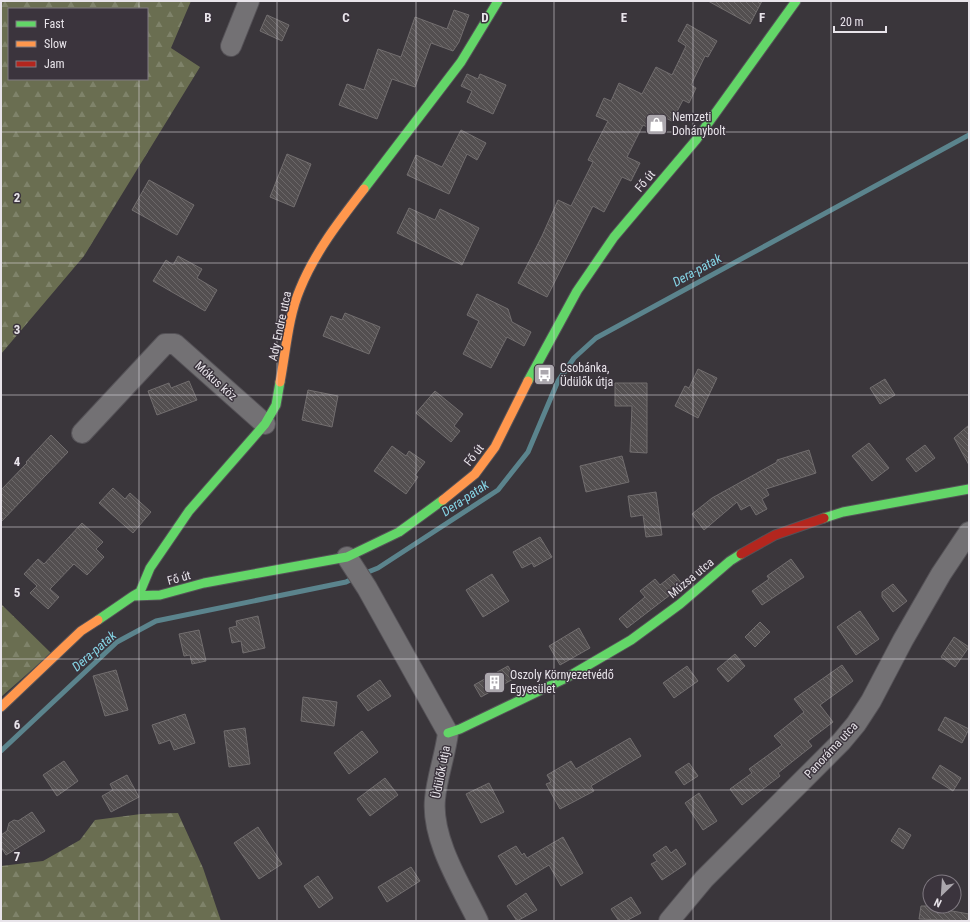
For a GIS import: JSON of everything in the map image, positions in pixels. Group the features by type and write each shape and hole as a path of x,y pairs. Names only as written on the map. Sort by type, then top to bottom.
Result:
{"street":[{"path":"230,46 249,1"},
{"name":"Ady Endre utca","path":"133,596 140,592 150,568 189,511 265,424 276,405 295,304 300,289 314,260 340,221 461,62 498,1"},
{"name":"Fő út","path":"133,596 160,595 204,583 350,562 399,532 453,494 475,474 486,461 512,416 554,331 581,285 614,237 696,140 796,1"},
{"name":"Mókus köz","path":"82,433 165,344 175,344 265,424"},
{"name":"Múzsa utca","path":"448,733 460,729 566,678 631,640 680,604 730,561 775,535 842,512 969,489"},
{"name":"Panoráma utca","path":"669,921 704,879 841,742 856,724 871,701 903,640 941,574 969,532"},
{"name":"Üdülők útja","path":"350,562 367,588 448,733 445,754 434,800 436,823 442,846 478,921"},
{"path":"1,707 11,696 45,667 81,631 133,596"}],"green space":[{"path":"1,1 191,1 171,48 200,67 84,256 1,354"},
{"path":"1,604 51,653 1,697"},
{"path":"178,813 203,868 221,921 1,921 1,866 43,861 80,840 95,820 141,814"}],"building":[{"path":"708,1 762,1 750,24"},
{"path":"454,10 469,15 459,42 453,51 431,43 415,87 392,79 377,119 339,105 347,84 364,90 378,49 401,57 415,17 447,29"},
{"path":"267,15 289,25 282,41 260,31"},
{"path":"687,24 717,41 708,57 705,56 691,85 696,88 689,103 683,100 672,121 663,117 656,131 643,125 627,157 640,163 631,181 622,177 604,212 593,206 547,297 518,283 542,236 558,200 571,206 593,162 588,160 608,121 596,116 604,98 611,101 619,83 642,94 656,67 672,75 686,46 678,41"},
{"path":"467,74 478,79 480,74 506,85 493,114 467,102 472,91 461,86"},
{"path":"461,130 486,143 477,160 467,154 449,194 407,175 416,155 442,167"},
{"path":"287,154 311,164 294,207 270,197"},
{"path":"149,180 194,205 177,235 132,210"},
{"path":"409,208 435,220 440,209 479,228 462,265 397,233"},
{"path":"178,256 202,269 197,278 217,290 205,311 153,281 166,260 173,265"},
{"path":"477,294 508,309 512,322 531,332 524,346 507,337 491,368 463,354 479,321 467,315"},
{"path":"345,313 380,327 369,354 323,336 331,316 342,320"},
{"path":"698,369 717,378 698,418 675,406 685,386 689,388"},
{"path":"885,379 895,395 880,404 870,388"},
{"path":"189,381 197,400 157,415 148,391 169,383 171,388"},
{"path":"615,383 647,383 647,453 630,452 632,406 615,406"},
{"path":"308,390 338,396 332,427 302,420"},
{"path":"435,391 463,414 454,426 460,431 451,442 416,413"},
{"path":"969,425 969,465 954,438"},
{"path":"51,435 68,452 1,522 1,490"},
{"path":"869,443 889,468 872,481 852,456"},
{"path":"925,445 935,458 916,472 906,459"},
{"path":"392,446 406,456 409,451 425,462 415,475 418,477 406,494 374,471"},
{"path":"809,450 816,473 766,489 769,495 762,499 767,509 756,515 750,505 741,510 737,502 704,530 692,514 712,498 777,462 777,460"},
{"path":"622,456 629,482 586,492 580,466"},
{"path":"113,488 125,499 130,493 151,512 133,533 99,503"},
{"path":"656,492 662,535 646,537 643,515 631,517 628,496"},
{"path":"82,523 103,542 96,549 104,557 87,575 74,564 50,589 59,597 48,609 30,593 37,586 24,574 38,559 44,564"},
{"path":"540,537 552,557 534,567 532,563 522,568 513,552"},
{"path":"791,559 804,577 762,605 752,591 769,579 767,576"},
{"path":"492,574 509,601 483,617 466,590"},
{"path":"674,574 683,585 627,628 619,619 645,597 640,591 655,579 660,585"},
{"path":"893,584 907,601 893,612 882,597 882,592"},
{"path":"860,611 879,639 856,655 837,627"},
{"path":"258,616 265,648 243,653 241,641 232,643 229,628 237,626 236,621"},
{"path":"760,622 770,632 755,647 745,637"},
{"path":"579,628 590,648 560,665 549,646"},
{"path":"199,630 206,661 192,664 190,655 184,656 179,634"},
{"path":"954,637 969,647 955,667 941,657"},
{"path":"735,654 745,666 728,682 717,669"},
{"path":"842,665 853,681 820,705 833,722 808,741 812,746 778,773 780,776 742,805 730,789 752,773 749,769 782,745 774,736 804,712 794,699"},
{"name":"Oszoly Környezetvédő Egyesület","path":"508,666 515,678 481,697 474,685"},
{"path":"687,666 698,681 674,698 663,683"},
{"path":"116,670 128,710 105,716 93,676"},
{"path":"380,680 391,696 368,711 357,696"},
{"path":"303,697 337,702 334,726 301,721"},
{"path":"185,714 195,743 174,750 170,740 159,744 152,725"},
{"path":"945,717 969,729 962,743 938,730"},
{"path":"245,728 250,764 229,767 224,731"},
{"path":"362,731 378,752 349,774 334,753"},
{"path":"630,738 641,756 591,786 594,791 560,809 546,784 551,782 547,775 571,761 576,769"},
{"path":"64,761 78,781 57,796 43,775"},
{"path":"689,763 698,776 684,785 675,772"},
{"path":"940,765 961,778 953,791 932,778"},
{"path":"127,775 139,797 111,812 102,796 113,790 110,784"},
{"path":"385,778 398,795 370,816 357,799"},
{"path":"489,783 504,812 481,823 466,794"},
{"path":"699,793 717,821 703,830 685,803"},
{"path":"32,812 45,831 6,855 1,847 1,835 7,831 9,823 14,820 18,821"},
{"path":"258,827 282,864 259,879 234,843"},
{"path":"899,828 911,835 903,849 891,841"},
{"path":"563,837 583,873 561,886 549,865 516,885 498,856 516,846 522,855 524,853 527,858"},
{"path":"666,846 671,853 676,849 686,864 662,880 651,864 657,861 653,855"},
{"path":"411,867 420,881 387,902 378,887"},
{"path":"318,876 333,898 319,908 304,886"},
{"path":"526,893 537,910 517,921 507,906"},
{"path":"631,897 641,913 626,921 619,921 611,909"},
{"path":"921,906 922,914 962,914 962,913 969,914 969,921 919,919"}],"waterway":[{"name":"Dera-patak","path":"363,574 378,568 498,490 528,452 558,381 574,358 596,338 969,135"},
{"name":"Dera-patak","path":"1,751 117,642 156,621 346,582 356,577"}],"traffic: fast":[{"path":"364,189 461,62 498,1"},
{"path":"528,381 577,291 614,237 696,140 796,1"},
{"path":"133,596 140,592 150,568 189,511 265,424 276,405 280,382"},
{"path":"824,518 843,512 969,489"},
{"path":"98,620 133,596 160,595 204,583 347,557 399,532 443,500"},
{"path":"448,733 460,729 566,678 631,640 680,604 730,561 741,554"}],"traffic: slow":[{"path":"280,382 290,323 296,300 306,275 337,225 364,189"},
{"path":"443,500 475,474 495,447 528,381"},
{"path":"1,707 81,631 98,620"}],"traffic: jam":[{"path":"741,554 775,535 824,518"}],"place":[{"name":"Nemzeti Dohánybolt","path":"657,124"},
{"name":"Csobánka, Üdülők útja","path":"544,375"},
{"name":"Oszoly Környezetvédő Egyesület","path":"495,682"}]}
